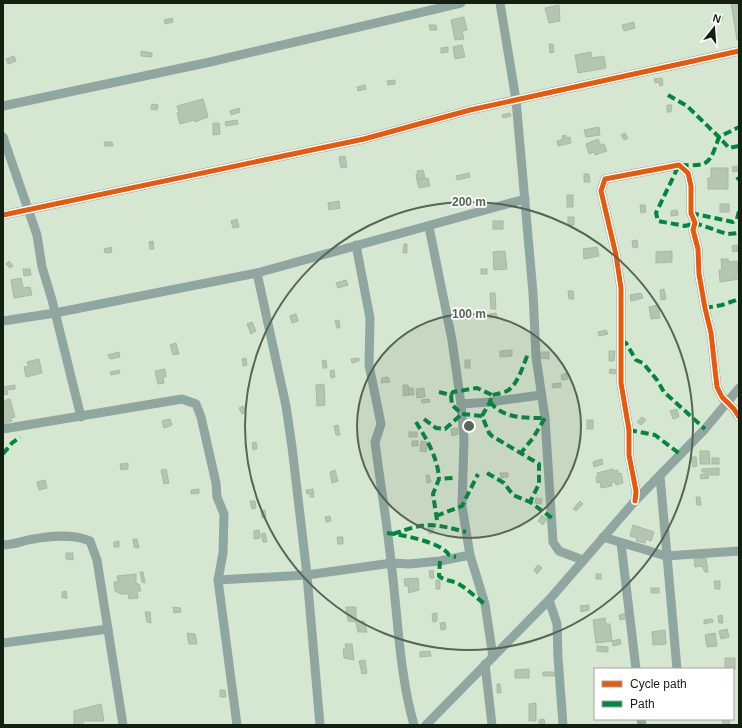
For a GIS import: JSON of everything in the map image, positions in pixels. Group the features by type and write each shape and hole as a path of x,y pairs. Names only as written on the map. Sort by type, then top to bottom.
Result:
{"street":[{"path":"3,106 210,62 461,3"},
{"path":"500,3 516,100 533,293 536,357 542,395 554,542 559,551 583,560"},
{"path":"3,215 28,211 203,172 364,139 470,110 739,51"},
{"path":"3,137 25,196 28,211 37,235 42,267 81,417"},
{"path":"634,501 636,491 629,455 629,430 621,383 621,288 616,255 601,191 605,180 679,165 688,173 691,186 691,213 695,223 693,230 698,249 699,274 711,333 716,380 719,393 739,417"},
{"path":"3,321 55,313 256,273 356,245 429,227 525,199"},
{"path":"429,227 452,340 461,404 464,440 462,506 470,555 485,604 493,657"},
{"path":"356,245 370,318 369,365 381,424 374,442 392,563 398,630 410,710 414,725"},
{"path":"256,273 287,413 307,575 320,725"},
{"path":"426,725 549,600 634,501 705,429 739,388"},
{"path":"461,404 490,402 542,395"},
{"path":"3,429 81,417 182,398 196,404 202,417 216,483 217,497 224,514 223,553 218,580 237,725"},
{"path":"660,476 677,668"},
{"path":"3,545 35,538 65,536 78,536 90,541 97,560 123,725"},
{"path":"603,537 666,556 739,552"},
{"path":"621,543 631,616 636,668"},
{"path":"218,580 307,575 392,563 409,564 440,561 470,555"},
{"path":"549,600 557,624 563,725"},
{"path":"3,643 108,629"},
{"path":"485,664 492,725"}],"building":[{"path":"731,3 737,3 739,15 739,40 737,40"},
{"path":"559,5 560,21 549,23 545,8"},
{"path":"717,15 723,16 722,20 717,20"},
{"path":"464,17 467,30 462,31 464,39 455,40 451,20"},
{"path":"172,18 173,22 165,24 164,20"},
{"path":"634,22 635,28 624,31 622,25"},
{"path":"429,25 436,25 437,30 430,30"},
{"path":"549,44 553,44 554,52 550,53"},
{"path":"462,45 465,57 455,59 453,47"},
{"path":"448,47 448,52 441,53 441,48"},
{"path":"141,51 152,53 152,57 141,56"},
{"path":"591,52 592,58 604,56 606,68 578,73 575,55"},
{"path":"14,56 16,61 8,64 6,59"},
{"path":"662,78 663,85 660,86 659,82 655,83 654,79"},
{"path":"395,80 395,84 388,85 387,81"},
{"path":"365,85 366,89 358,91 357,87"},
{"path":"203,99 208,117 195,122 194,120 180,124 177,106"},
{"path":"152,104 158,105 157,110 151,109"},
{"path":"667,105 672,105 671,112 667,112"},
{"path":"239,108 240,112 231,115 230,111"},
{"path":"510,113 511,116 503,118 502,115"},
{"path":"237,120 238,124 226,126 225,122"},
{"path":"213,123 219,123 220,134 213,135"},
{"path":"599,127 600,135 586,137 584,130"},
{"path":"625,133 628,138 624,140 621,135"},
{"path":"566,135 566,138 570,137 571,143 558,146 557,141 563,139 562,136"},
{"path":"598,139 601,145 604,144 607,151 595,155 594,152 589,154 586,144"},
{"path":"104,142 112,142 113,146 105,146"},
{"path":"345,156 347,167 341,168 339,157"},
{"path":"737,166 738,171 733,172 732,167"},
{"path":"711,168 728,168 728,189 708,189 708,178 711,178"},
{"path":"423,170 425,178 417,180 417,171"},
{"path":"469,173 470,177 457,180 456,176"},
{"path":"584,174 589,174 590,182 584,182"},
{"path":"428,178 430,186 419,188 417,180"},
{"path":"567,195 573,195 573,207 567,207"},
{"path":"339,201 340,208 329,210 328,203"},
{"path":"720,204 729,204 729,212 720,212"},
{"path":"640,205 645,205 646,212 641,213"},
{"path":"677,210 678,215 671,216 671,211"},
{"path":"568,217 574,217 574,225 568,225"},
{"path":"237,219 239,227 233,228 231,221"},
{"path":"493,221 503,221 503,229 493,229"},
{"path":"637,240 638,247 633,248 632,241"},
{"path":"153,241 154,249 150,249 149,242"},
{"path":"404,244 407,244 407,253 403,253"},
{"path":"737,245 738,251 733,252 732,246"},
{"path":"111,247 112,252 105,253 104,249"},
{"path":"597,247 599,256 584,259 583,249"},
{"path":"505,251 507,269 494,270 493,252"},
{"path":"672,251 672,262 656,263 656,252"},
{"path":"721,259 728,259 729,262 737,261 739,279 720,282 719,270 722,270"},
{"path":"9,261 13,266 10,268 6,264"},
{"path":"23,269 30,269 31,275 24,276"},
{"path":"481,269 487,269 487,274 481,274"},
{"path":"21,278 23,288 30,287 32,295 14,298 11,280"},
{"path":"346,280 348,285 338,288 336,283"},
{"path":"664,289 666,299 661,300 660,290"},
{"path":"568,291 573,291 574,299 569,299"},
{"path":"490,293 495,293 496,309 491,309"},
{"path":"641,293 643,298 631,301 630,295"},
{"path":"658,305 660,318 651,319 649,307"},
{"path":"496,313 497,317 489,318 489,314"},
{"path":"296,314 298,321 292,323 290,316"},
{"path":"339,320 340,328 337,328 335,321"},
{"path":"252,322 256,331 251,334 247,324"},
{"path":"606,330 608,334 599,336 598,332"},
{"path":"176,343 179,354 173,355 170,345"},
{"path":"512,350 512,356 500,357 500,351"},
{"path":"609,351 615,351 614,361 609,361"},
{"path":"119,352 120,357 110,359 108,355"},
{"path":"541,352 549,352 549,359 540,358"},
{"path":"246,358 247,365 243,366 242,359"},
{"path":"359,358 359,361 352,363 351,359"},
{"path":"39,359 42,373 26,377 24,367 29,366 27,362"},
{"path":"326,360 327,368 323,368 322,361"},
{"path":"465,360 470,360 470,368 465,368"},
{"path":"165,369 166,377 163,377 164,383 158,384 155,371"},
{"path":"610,369 616,370 615,374 609,373"},
{"path":"119,370 120,373 111,375 110,372"},
{"path":"334,370 335,377 331,378 330,371"},
{"path":"567,373 568,379 562,380 561,375"},
{"path":"388,377 390,382 381,383 382,378"},
{"path":"561,383 561,387 553,388 552,384"},
{"path":"324,384 325,405 317,406 316,385"},
{"path":"15,385 15,389 7,390 8,394 3,395 3,387"},
{"path":"403,385 408,385 409,395 403,396"},
{"path":"408,388 413,388 414,395 409,395"},
{"path":"424,388 425,397 417,398 416,389"},
{"path":"10,399 15,417 11,418 12,421 3,424 3,401"},
{"path":"429,399 430,402 422,403 421,400"},
{"path":"243,406 246,412 242,414 239,408"},
{"path":"677,409 679,417 673,419 670,411"},
{"path":"642,417 646,420 641,425 637,422"},
{"path":"170,419 172,425 164,428 162,421"},
{"path":"587,420 593,420 593,429 587,429"},
{"path":"338,425 340,435 336,435 334,426"},
{"path":"457,428 458,434 452,436 451,429"},
{"path":"409,432 417,432 417,437 409,437"},
{"path":"412,441 418,441 418,446 412,446"},
{"path":"421,441 427,442 426,452 420,451"},
{"path":"256,442 257,449 253,450 252,443"},
{"path":"700,451 709,451 710,464 700,464"},
{"path":"691,457 696,457 697,466 693,467"},
{"path":"712,458 719,458 719,464 712,464"},
{"path":"602,459 603,464 594,467 593,462"},
{"path":"128,463 128,469 121,470 120,464"},
{"path":"719,468 719,475 710,475 710,472 702,472 702,469"},
{"path":"166,469 169,483 164,484 161,470"},
{"path":"613,469 614,471 618,470 618,474 621,473 623,483 616,485 615,482 611,483 612,486 601,488 600,482 597,483 597,473"},
{"path":"335,470 338,481 332,483 330,472"},
{"path":"500,473 508,473 508,477 501,478"},
{"path":"708,473 709,478 701,479 700,475"},
{"path":"426,475 429,475 431,482 427,483"},
{"path":"45,480 47,488 39,490 37,482"},
{"path":"199,489 199,493 191,494 191,490"},
{"path":"313,489 314,497 310,497 310,493 307,494 306,490"},
{"path":"696,497 700,497 701,505 697,505"},
{"path":"536,498 542,499 541,504 535,503"},
{"path":"250,501 255,501 256,508 252,509"},
{"path":"580,501 583,504 576,511 573,509"},
{"path":"265,510 266,517 262,518 261,511"},
{"path":"542,515 547,519 543,525 538,521"},
{"path":"330,516 331,521 326,522 325,517"},
{"path":"633,525 654,532 651,541 646,539 645,543 636,541 637,538 630,536"},
{"path":"428,526 433,526 433,533 429,534"},
{"path":"259,530 260,538 254,539 254,531"},
{"path":"265,533 267,542 263,542 261,534"},
{"path":"337,537 343,537 343,544 338,544"},
{"path":"133,539 137,539 139,548 134,547"},
{"path":"119,541 119,547 114,547 114,542"},
{"path":"66,553 73,553 73,560 66,559"},
{"path":"706,558 708,572 705,572 702,566 695,567 694,559"},
{"path":"538,565 542,568 537,574 534,570"},
{"path":"433,570 434,578 430,578 429,571"},
{"path":"140,572 143,572 145,583 142,582"},
{"path":"136,574 136,584 139,584 141,591 137,591 138,598 129,599 128,594 121,594 115,591 114,582 118,582 117,576"},
{"path":"596,574 601,574 601,579 596,579"},
{"path":"418,578 419,590 409,593 408,586 405,586 404,579"},
{"path":"436,580 440,580 440,589 436,589"},
{"path":"714,581 720,581 720,589 715,589"},
{"path":"651,588 659,588 659,593 651,593"},
{"path":"66,591 67,598 62,598 62,592"},
{"path":"589,605 589,610 581,612 580,606"},
{"path":"173,607 180,608 181,612 174,613"},
{"path":"346,607 356,607 356,622 348,621"},
{"path":"145,612 150,612 151,623 147,622"},
{"path":"437,613 437,621 433,622 432,614"},
{"path":"628,613 629,618 620,620 619,615"},
{"path":"722,615 723,623 719,623 718,616"},
{"path":"605,618 606,624 610,624 612,641 596,643 593,620"},
{"path":"712,619 713,622 704,624 704,620"},
{"path":"364,621 367,632 358,632 356,622"},
{"path":"445,622 446,629 441,630 440,623"},
{"path":"727,629 729,637 721,639 719,631"},
{"path":"665,630 666,644 653,645 652,632"},
{"path":"187,633 195,634 197,644 189,644"},
{"path":"715,633 717,646 707,647 705,635"},
{"path":"620,639 621,644 613,646 612,641"},
{"path":"345,644 352,644 354,660 344,658 343,649 346,650"},
{"path":"597,646 608,647 608,652 597,651"},
{"path":"430,651 431,656 420,657 420,652"},
{"path":"725,658 735,658 735,669 725,668"},
{"path":"365,660 367,673 362,674 359,661"},
{"path":"529,669 529,678 515,678 515,670"},
{"path":"543,672 554,672 555,676 543,676"},
{"path":"497,684 500,684 501,693 497,693"},
{"path":"220,690 225,690 226,697 220,697"},
{"path":"536,703 536,721 529,721 529,704"},
{"path":"101,704 104,721 83,721 83,725 74,725 74,711"},
{"path":"544,719 545,724 539,725 539,720"},
{"path":"722,720 729,720 730,725 723,725"}],"marked path":[{"path":"668,95 687,106 719,137 739,127"},
{"path":"739,146 729,148 719,137 713,153 707,162 697,165 679,165 656,213 658,221 685,226 695,223 727,234 739,233"},
{"path":"691,213 733,222 737,219 739,211"},
{"path":"705,308 722,305 739,299"},
{"path":"621,341 626,343 636,360 643,363 657,380 664,392 705,429"},
{"path":"482,416 490,402 492,395 507,391 514,384 520,374 528,354"},
{"path":"451,395 453,392 477,388 492,395"},
{"path":"439,392 451,395 452,405 462,414 482,416 489,433 492,436 539,464 539,484 530,502"},
{"path":"490,402 495,408 508,415 545,418 533,438 520,454"},
{"path":"424,419 436,428 445,429 462,414"},
{"path":"416,422 428,442 434,456 437,464 439,479"},
{"path":"629,430 655,435 680,454"},
{"path":"3,454 12,443 20,437"},
{"path":"487,473 504,483 513,495 530,502 552,518"},
{"path":"436,516 462,506 478,474"},
{"path":"437,520 433,494 439,479 453,478"},
{"path":"393,534 414,527 430,525 466,532"},
{"path":"387,533 412,537 430,543 445,550 449,555 456,557"},
{"path":"440,561 439,576 443,579 461,585 485,604"}],"cycle path":[{"path":"3,215 364,139 470,110 739,51"},
{"path":"635,501 636,491 629,455 629,430 621,383 621,288 616,255 601,191 605,179 679,165 688,173 691,186 691,213 695,223 693,230 698,249 699,274 711,333 717,387 722,397 734,409 739,417"}]}
